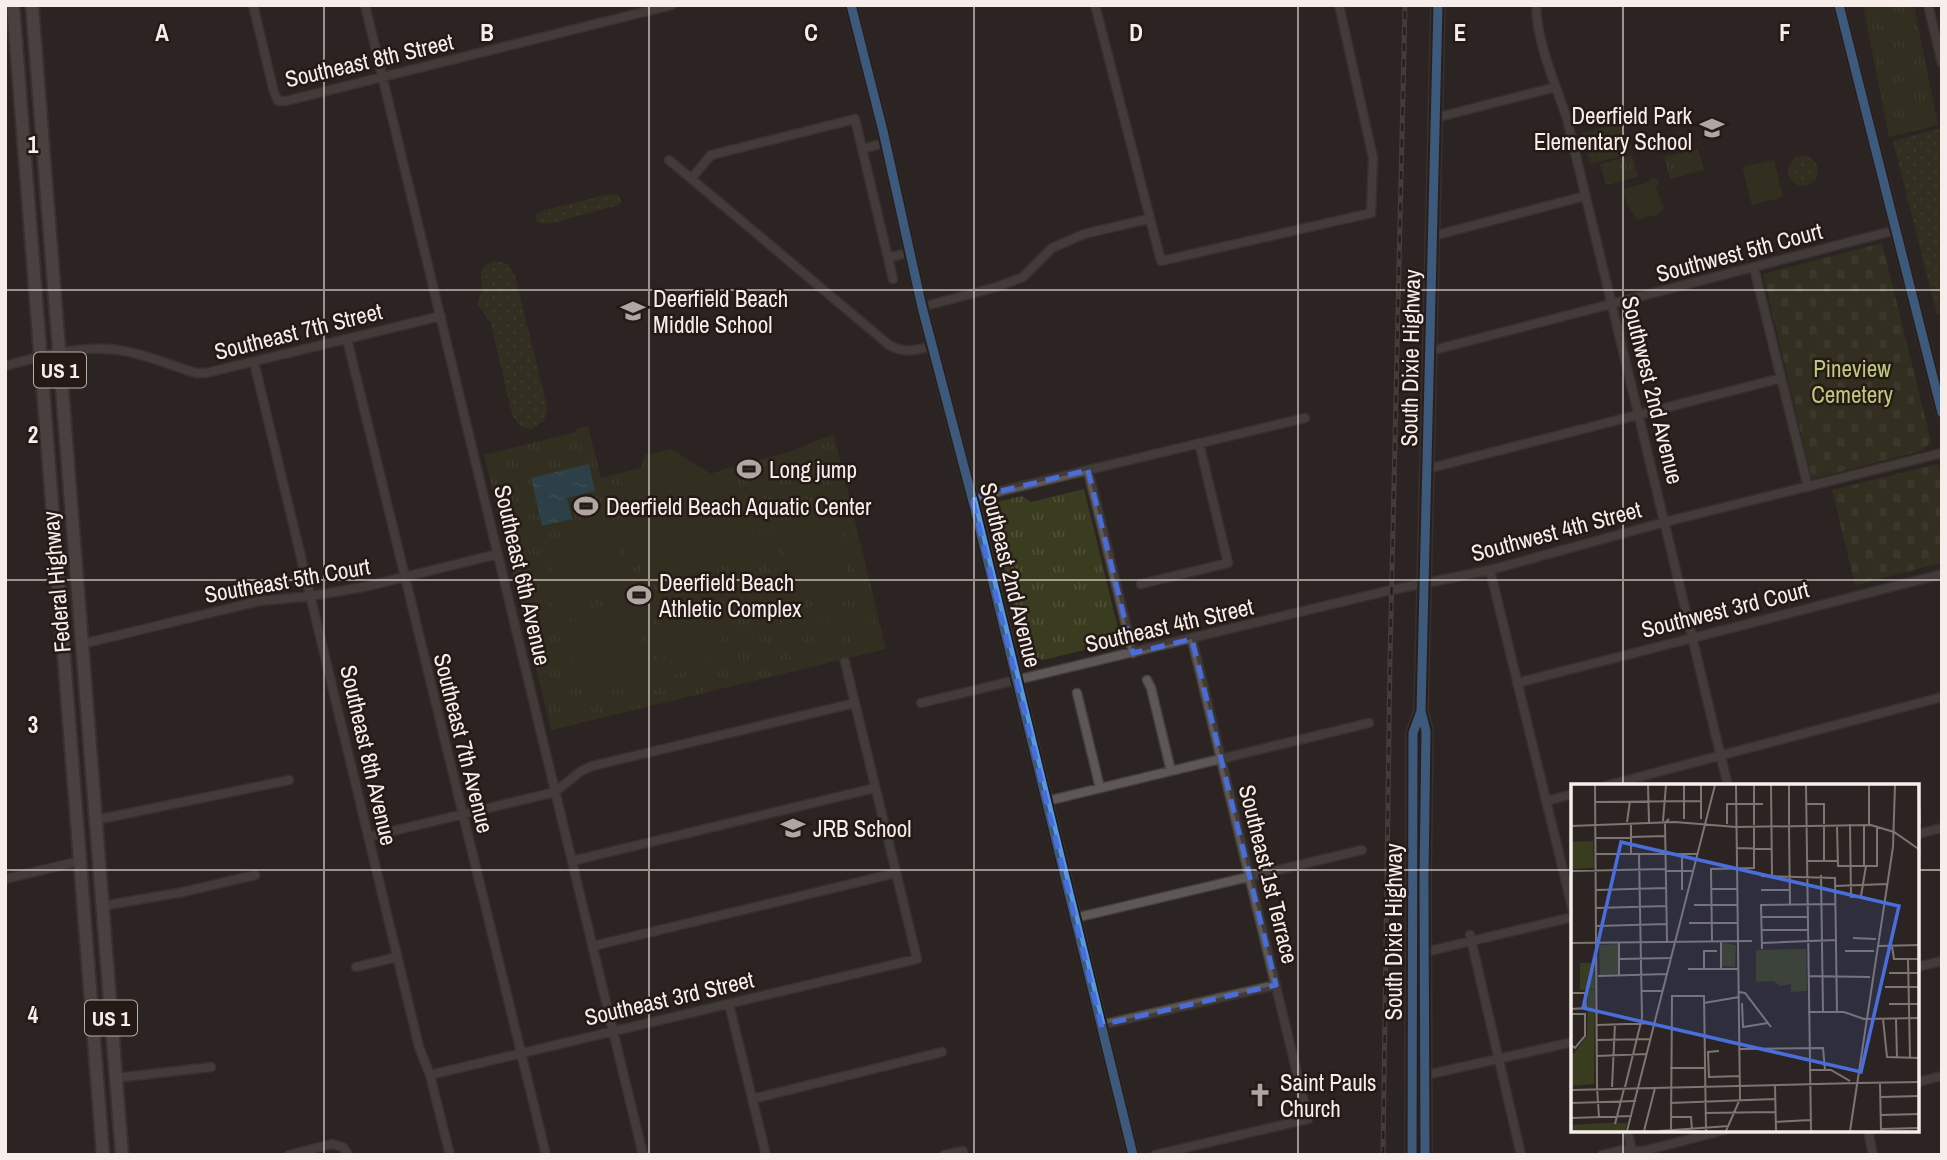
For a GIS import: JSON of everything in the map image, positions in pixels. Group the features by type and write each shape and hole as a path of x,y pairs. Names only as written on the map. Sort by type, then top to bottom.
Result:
{"main road":[{"name":"Federal Highway","path":"13,5 103,1155"},
{"name":"Federal Highway","path":"32,5 122,1155"},
{"name":"South Dixie Highway","path":"1425,1155 1426,1075 1418,954 1413,733 1421,711 1440,6"},
{"path":"21,113 31,136 36,143 43,146"},
{"path":"24,146 37,164 43,223 49,230"},
{"path":"60,611 71,634 82,644"},
{"path":"65,664 77,672 86,693"},
{"path":"78,828 87,845 99,853"},
{"path":"80,861 102,899"},
{"name":"South Dixie Highway","path":"1412,1155 1418,954"},
{"path":"96,1054 116,1078"},
{"path":"98,1082 111,1095 119,1111"}],"street":[{"name":"Southeast 8th Street","path":"253,5 274,92 278,100 286,101 672,5"},
{"name":"Southeast 6th Avenue","path":"365,5 643,1155"},
{"name":"Southeast 2nd Avenue","path":"851,5 922,307 972,498 1133,1155"},
{"path":"1096,5 1148,219 1161,261 1371,213 1373,158 1339,5"},
{"name":"Southwest 2nd Avenue","path":"1536,5 1536,19 1567,119 1727,784"},
{"path":"1839,5 1942,413"},
{"path":"1928,5 1942,63"},
{"path":"1435,118 1556,87"},
{"path":"691,179 711,155 855,119 894,279"},
{"path":"862,149 885,143"},
{"path":"669,160 889,345 899,351 933,346"},
{"path":"1433,236 1585,196"},
{"path":"922,307 997,287 1023,277 1052,248 1084,234 1148,219"},
{"name":"Southwest 5th Court","path":"1430,351 1896,230"},
{"path":"888,258 911,252"},
{"path":"1754,268 1808,487"},
{"name":"Southeast 7th Street","path":"5,366 59,352 120,350 196,373 219,371 441,316"},
{"name":"Southeast 7th Avenue","path":"347,340 546,1155"},
{"name":"Southeast 8th Avenue","path":"254,362 419,1047 430,1075 450,1155"},
{"path":"1427,469 1781,378"},
{"path":"972,498 1305,418"},
{"path":"1142,584 1228,563 1199,443"},
{"name":"Southwest 4th Street","path":"1424,583 1490,570 1665,522 1942,453"},
{"path":"1088,470 1133,653"},
{"name":"Southeast 5th Court","path":"82,644 260,601 311,596 498,554"},
{"path":"1490,570 1571,903"},
{"name":"Southwest 3rd Court","path":"1517,683 1942,574"},
{"name":"Southeast 4th Street","path":"921,703 1424,583"},
{"name":"Southeast 1st Terrace","path":"1155,1155 1308,1119 1192,639"},
{"path":"593,946 896,873 845,662"},
{"path":"1147,680 1171,771"},
{"path":"1077,694 1100,788"},
{"path":"1612,784 1942,697"},
{"path":"368,838 555,792 581,771 592,766 855,703"},
{"path":"1047,801 1369,723"},
{"path":"96,820 289,780"},
{"path":"572,861 875,788"},
{"path":"1546,801 1571,795"},
{"path":"1919,834 1942,828"},
{"path":"1075,918 1362,850"},
{"path":"5,879 80,861"},
{"name":"Southeast 3rd Street","path":"430,1075 917,959 896,873"},
{"path":"102,899 183,892 255,875"},
{"path":"1418,954 1470,939 1571,917"},
{"path":"1470,939 1521,1155"},
{"path":"356,967 397,957"},
{"path":"1919,967 1942,961"},
{"path":"1101,1025 1276,985"},
{"path":"729,1004 766,1155"},
{"path":"1426,1075 1571,1042"},
{"path":"752,1099 942,1052"},
{"path":"116,1078 211,1067"},
{"path":"1919,1082 1942,1076"},
{"path":"1627,1132 1632,1153"},
{"path":"1602,1155 1643,1151 1717,1132"},
{"path":"1868,1132 1873,1155"},
{"path":"289,1155 332,1144 346,1151"},
{"path":"944,1155 963,1151"}],"highlighted area":[{"path":"1088,470 1133,653 1192,639 1276,985 1101,1025 972,498"}],"green space":[{"path":"1863,5 1914,5 1938,125 1889,137"},
{"path":"1621,123 1629,154 1590,164 1582,133"},
{"path":"1942,128 1942,314 1937,315 1893,141"},
{"path":"1698,149 1704,170 1670,179 1664,157"},
{"path":"1632,155 1638,177 1606,185 1600,164"},
{"path":"1803,156 1814,160 1818,171 1814,182 1803,186 1792,182 1788,171 1792,160"},
{"path":"1774,160 1783,197 1752,205 1742,167"},
{"path":"1652,177 1659,180 1656,188 1664,208 1657,215 1637,220 1626,203 1623,189 1649,182"},
{"path":"610,194 619,195 619,205 552,223 537,222 536,215 542,211"},
{"name":"Pineview Cemetery","path":"1882,243 1931,441 1924,450 1812,479 1763,274"},
{"path":"495,261 508,264 515,276 546,402 544,421 531,429 521,427 512,415 491,324 477,304 482,288 482,270 488,263"},
{"path":"588,426 601,478 641,468 645,455 671,449 711,474 792,451 834,435 886,649 551,730 484,455 576,432 576,429"},
{"path":"671,450 742,492 757,555 651,584 644,580 620,474 642,469 646,456"},
{"path":"796,452 815,456 826,462 839,476 869,592 871,619 867,631 853,649 836,657 818,657 797,647 799,658 791,659 747,478 745,463 751,462 756,480 773,462","holes":["794,461 808,462 821,470 834,486 863,608 861,624 851,642 831,650 811,646 803,641 792,626 762,502 766,485 774,472"]},
{"name":"Pineview Cemetery","path":"1938,464 1942,477 1942,563 1855,585 1832,490"},
{"path":"1084,489 1121,641 1043,660 1025,652 992,515 1000,501 1022,496 1031,502"},
{"path":"832,513 850,587 796,600 778,525"},
{"path":"610,515 628,587 624,591 553,609 551,576 560,549 569,537 581,528"},
{"path":"726,582 729,615 719,642 699,663 670,676 652,604 656,600"},
{"path":"629,608 634,612 650,682 617,684 590,675 578,666 569,654 556,625"},
{"path":"846,615 850,633 816,642 811,624"},
{"path":"658,640 666,668 660,670 652,642"}],"water":[{"path":"589,464 595,491 567,498 572,519 542,526 531,478"}],"railway":[{"path":"1383,1155 1390,659 1405,5"}],"cycle path":[{"path":"851,5 883,131 922,307 975,509 1133,1155"},
{"path":"1425,1155 1426,731 1421,711 1438,5"},
{"path":"1839,5 1942,413"},
{"path":"1412,1155 1413,733 1421,711"}],"place":[{"name":"Deerfield Park Elementary School","path":"1712,128"},
{"name":"Deerfield Beach Middle School","path":"633,311"},
{"name":"Long jump","path":"749,469"},
{"name":"Deerfield Beach Aquatic Center","path":"586,506"},
{"name":"Deerfield Beach Athletic Complex","path":"639,595"},
{"name":"JRB School","path":"793,828"},
{"name":"Saint Pauls Church","path":"1260,1095"}]}
